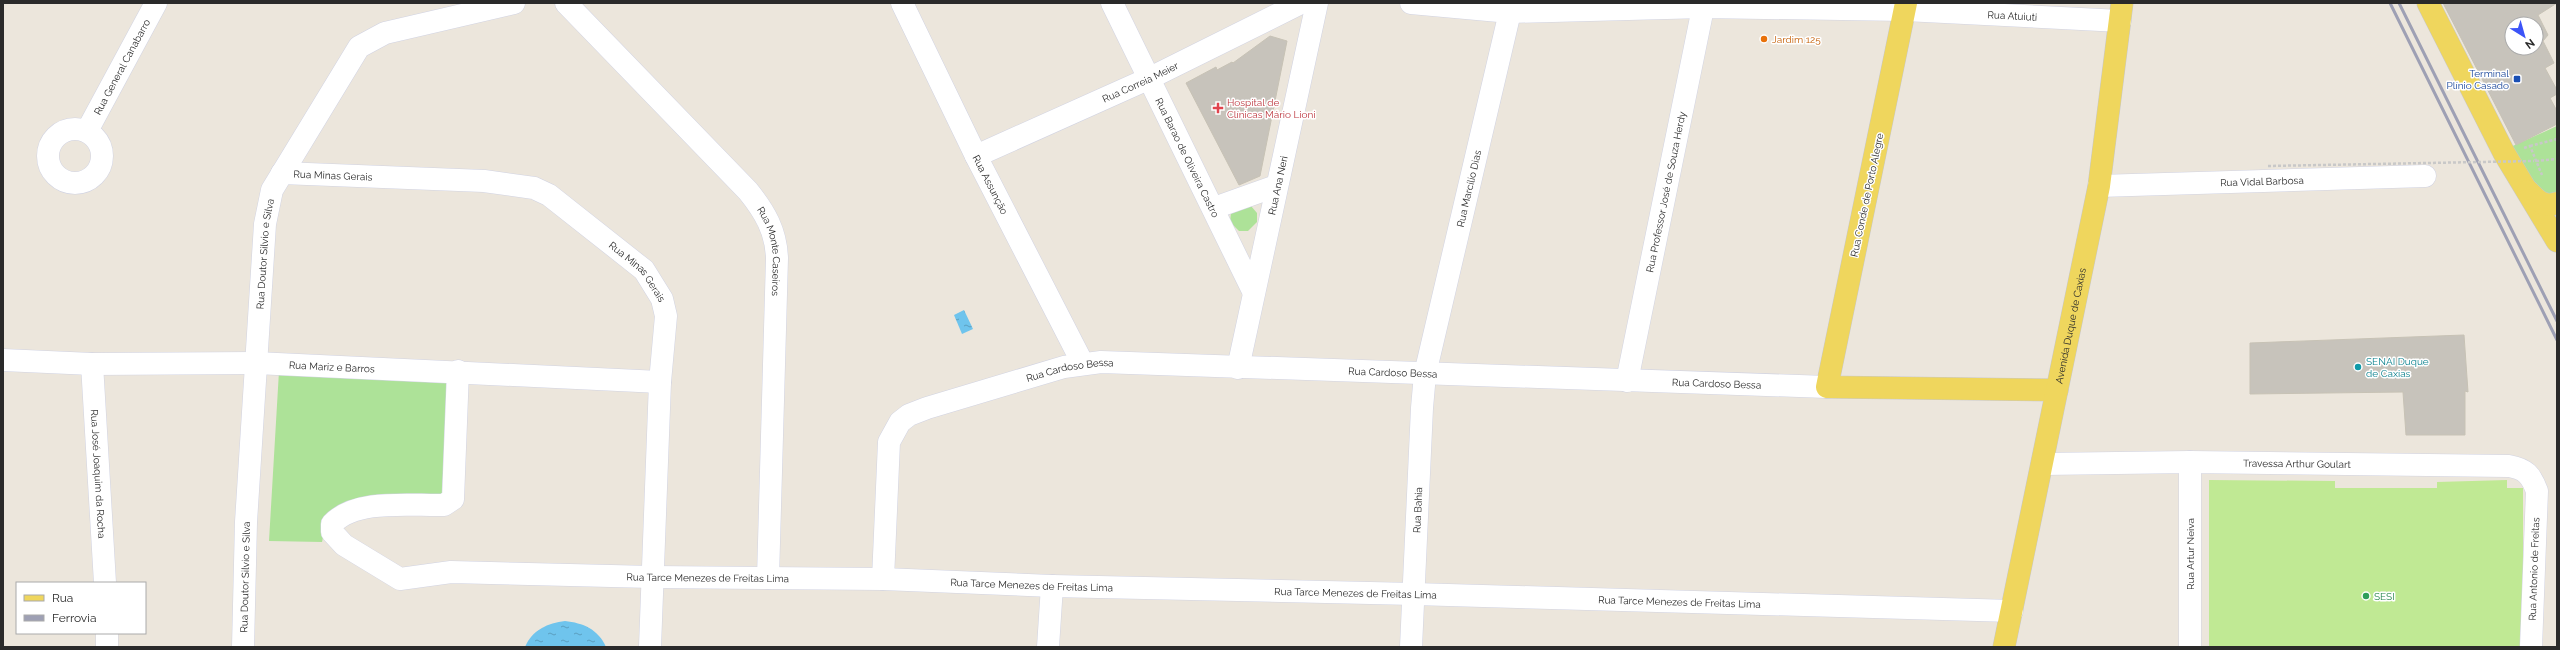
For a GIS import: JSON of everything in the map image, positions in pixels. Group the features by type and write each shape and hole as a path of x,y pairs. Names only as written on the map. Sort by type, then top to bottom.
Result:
{"main road":[{"path":"2428,3 2523,186 2557,241"},
{"name":"Rua Conde de Porto Alegre","path":"1827,387 1905,7"},
{"name":"Avenida Duque de Caxias","path":"2004,647 2099,186 2121,12"},
{"path":"2523,186 2540,203 2551,205 2557,203"},
{"name":"Rua Cardoso Bessa","path":"1827,387 2057,390"}],"street":[{"name":"Rua General Canabarro","path":"87,131 156,3"},
{"name":"Rua Doutor Silvio e Silva","path":"243,647 246,522 256,363 268,205 272,190 359,46 385,33 514,3"},
{"name":"Rua Monte Caseiros","path":"566,3 748,191 765,213 772,226 777,242 777,258 768,578"},
{"name":"Rua Assunção","path":"902,3 976,156 1083,364"},
{"name":"Rua Barao de Oliveira Castro","path":"1112,3 1214,208 1253,291"},
{"name":"Rua Correia Meier","path":"976,156 1150,78 1301,3"},
{"name":"Rua Ana Neri","path":"1238,368 1253,291 1317,3"},
{"name":"Rua Atuiuti","path":"1411,3 1509,8 1704,5 1905,7 2121,12"},
{"name":"Rua Professor José de Souza Herdy","path":"1627,381 1704,5"},
{"name":"Rua Marcílio Dias","path":"1426,374 1509,8"},
{"name":"Rua Minas Gerais","path":"282,173 513,184 534,188 550,195 644,270 656,287 666,316 660,382 650,647"},
{"name":"Rua Vidal Barbosa","path":"2099,186 2426,176"},
{"path":"1214,208 1276,186"},
{"name":"Rua Mariz e Barros","path":"3,360 92,364 256,363 458,371 660,382"},
{"name":"Rua José Joaquim da Rocha","path":"92,364 105,582"},
{"name":"Rua Cardoso Bessa","path":"884,579 887,457 893,432 900,422 909,415 927,408 1049,372 1083,364 1827,387"},
{"name":"Rua Tarce Menezes de Freitas Lima","path":"458,371 453,499 444,505 360,508 352,510 332,524 332,532 337,539 400,579 451,572 652,577 884,579 1052,586 1414,594 2012,611"},
{"name":"Rua Bahia","path":"1411,647 1422,408 1426,374"},
{"name":"Travessa Arthur Goulart","path":"2042,464 2190,462 2509,466 2523,469 2531,477 2537,491"},
{"name":"Rua Artur Neiva","path":"2190,462 2190,647"},
{"name":"Rua Antonio de Freitas","path":"2531,647 2537,491"},
{"path":"1048,647 1052,586"},
{"path":"107,634 107,647"}],"path":[{"path":"2530,146 2557,139"},
{"path":"2268,166 2534,161 2557,159"}],"green space":[{"path":"2557,126 2557,200 2544,202 2506,149"},
{"path":"1251,206 1257,213 1257,222 1248,231 1239,231 1230,222 1231,213"},
{"path":"279,371 449,378 448,497 326,524 322,542 269,541"},
{"name":"SESI","path":"2209,480 2335,481 2335,488 2437,488 2437,482 2507,480 2507,488 2523,488 2523,647 2209,647"}],"water":[{"path":"964,310 973,329 962,334 954,315"},
{"path":"565,621 584,625 594,631 606,647 525,647 532,636 541,628"}],"building":[{"name":"Terminal Plínio Casado","path":"2443,3 2557,3 2538,16 2504,16 2504,56 2544,56 2544,43 2554,63 2545,68 2557,90 2557,94 2550,98 2557,111 2557,124 2516,145"},
{"name":"Terminal Plínio Casado","path":"2544,27 2548,35 2544,40"},
{"name":"Hospital de Clínicas Mário Lioni","path":"1270,36 1287,41 1260,176 1239,185 1186,83 1216,67 1217,70 1232,62 1233,63"},
{"name":"SENAI Duque de Caxias","path":"2464,335 2468,392 2465,391 2465,435 2406,435 2403,392 2250,394 2250,343"}],"railway":[{"path":"2390,3 2557,340"},
{"path":"2399,3 2557,321"}],"place":[{"name":"Jardim 125","path":"1764,39"},
{"name":"Terminal Plínio Casado","path":"2517,79"},
{"name":"Hospital de Clínicas Mário Lioni","path":"1218,108"},
{"name":"SENAI Duque de Caxias","path":"2358,367"},
{"name":"SESI","path":"2366,596"}]}
